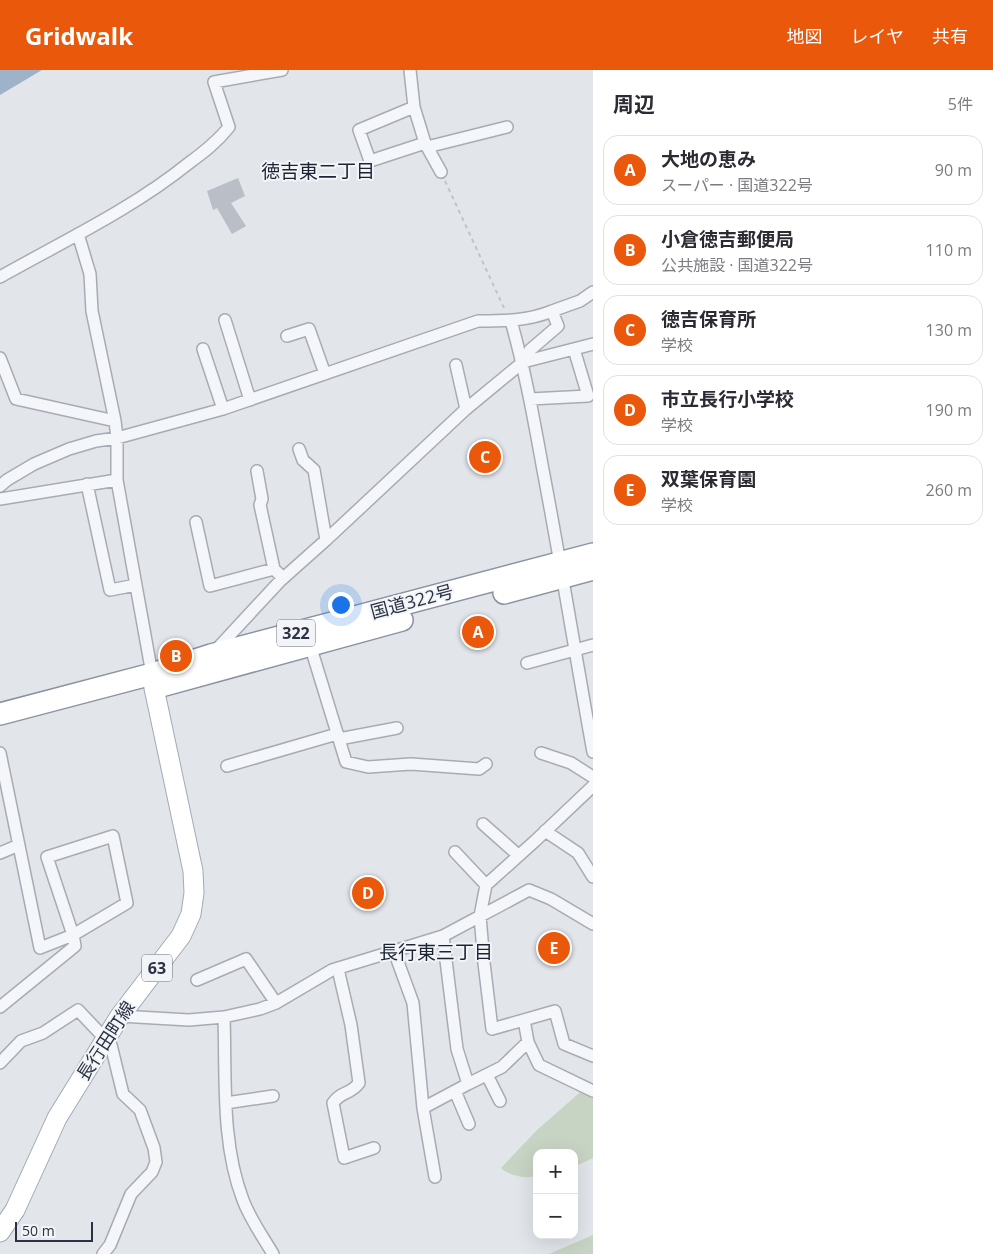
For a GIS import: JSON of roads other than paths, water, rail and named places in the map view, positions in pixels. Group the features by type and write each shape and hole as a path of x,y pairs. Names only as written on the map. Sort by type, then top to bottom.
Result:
{"highway":[{"name":"国道322号","path":"0,714 310,645 562,570 593,554"},
{"name":"国道322号","path":"0,728 89,703 153,681 212,655 562,570 593,569"}],"main road":[{"name":"長行田町線","path":"3,1220 15,1210 57,1118 120,1016 181,936 191,914 194,893 193,871 153,681"}],"street":[{"path":"0,277 164,184 219,140 229,128 214,82 282,70"},
{"path":"410,70 414,107 426,145 442,172"},
{"path":"414,107 359,130 370,161 426,145 507,127"},
{"path":"78,234 90,274 92,311 116,421 118,438 116,480 153,681"},
{"path":"0,486 34,464 68,449 96,441 118,438 223,409 478,321 511,322 542,315 580,301 593,292"},
{"path":"212,655 283,578 466,409 523,362 530,350 558,326 552,310"},
{"path":"225,320 250,400"},
{"path":"511,322 523,362 562,570 593,752"},
{"path":"287,336 309,329 325,374"},
{"path":"523,362 593,344"},
{"path":"203,349 223,409"},
{"path":"530,399 588,396 574,349"},
{"path":"0,358 16,399 116,421"},
{"path":"456,365 466,409"},
{"path":"299,449 303,460 314,470 326,540"},
{"path":"257,471 262,499 260,504 274,569 283,578"},
{"path":"0,499 116,480"},
{"path":"87,484 110,590 136,584"},
{"path":"196,522 210,586 274,569"},
{"path":"310,645 346,762 368,767 411,764 479,770 486,764"},
{"path":"527,663 593,646"},
{"path":"226,766 338,736 397,728"},
{"path":"0,753 40,948 73,935 127,902 113,836 47,857 73,935 75,946 0,1007"},
{"path":"541,754 571,763 593,778"},
{"path":"593,786 486,885 480,916 492,1029 554,1011 564,1044 593,1056"},
{"path":"483,824 518,855"},
{"path":"545,831 578,853 593,877"},
{"path":"0,853 19,845"},
{"path":"455,852 486,885"},
{"path":"120,1016 189,1020 260,1009 276,1003 338,969 443,936 529,890 551,899 593,924"},
{"path":"443,936 458,1049 468,1084"},
{"path":"394,951 413,1003 423,1108 435,1178"},
{"path":"197,980 246,959 276,1003"},
{"path":"338,969 351,1024 359,1083 353,1091 338,1095 333,1103 344,1158 374,1148"},
{"path":"0,1062 21,1041 44,1033 78,1010 111,1045 122,1094 140,1110 154,1148 156,1162 152,1172 131,1194 110,1245 103,1254"},
{"path":"224,1016 226,1103 229,1147 233,1170 243,1202 273,1254"},
{"path":"524,1020 528,1042 539,1065 593,1091"},
{"path":"423,1108 502,1067 528,1042"},
{"path":"487,1075 500,1101"},
{"path":"455,1091 468,1124"},
{"path":"226,1103 273,1096"}],"water":[{"path":"0,70 42,70 0,95"}],"place":[{"name":"徳吉保育所","path":"485,457"},
{"name":"大地の恵み","path":"478,632"},
{"name":"小倉徳吉郵便局","path":"176,656"},
{"name":"市立長行小学校","path":"368,893"},
{"name":"双葉保育園","path":"554,948"}],"district":[{"name":"徳吉東二丁目","path":"318,171"},
{"name":"長行東三丁目","path":"436,952"}]}
